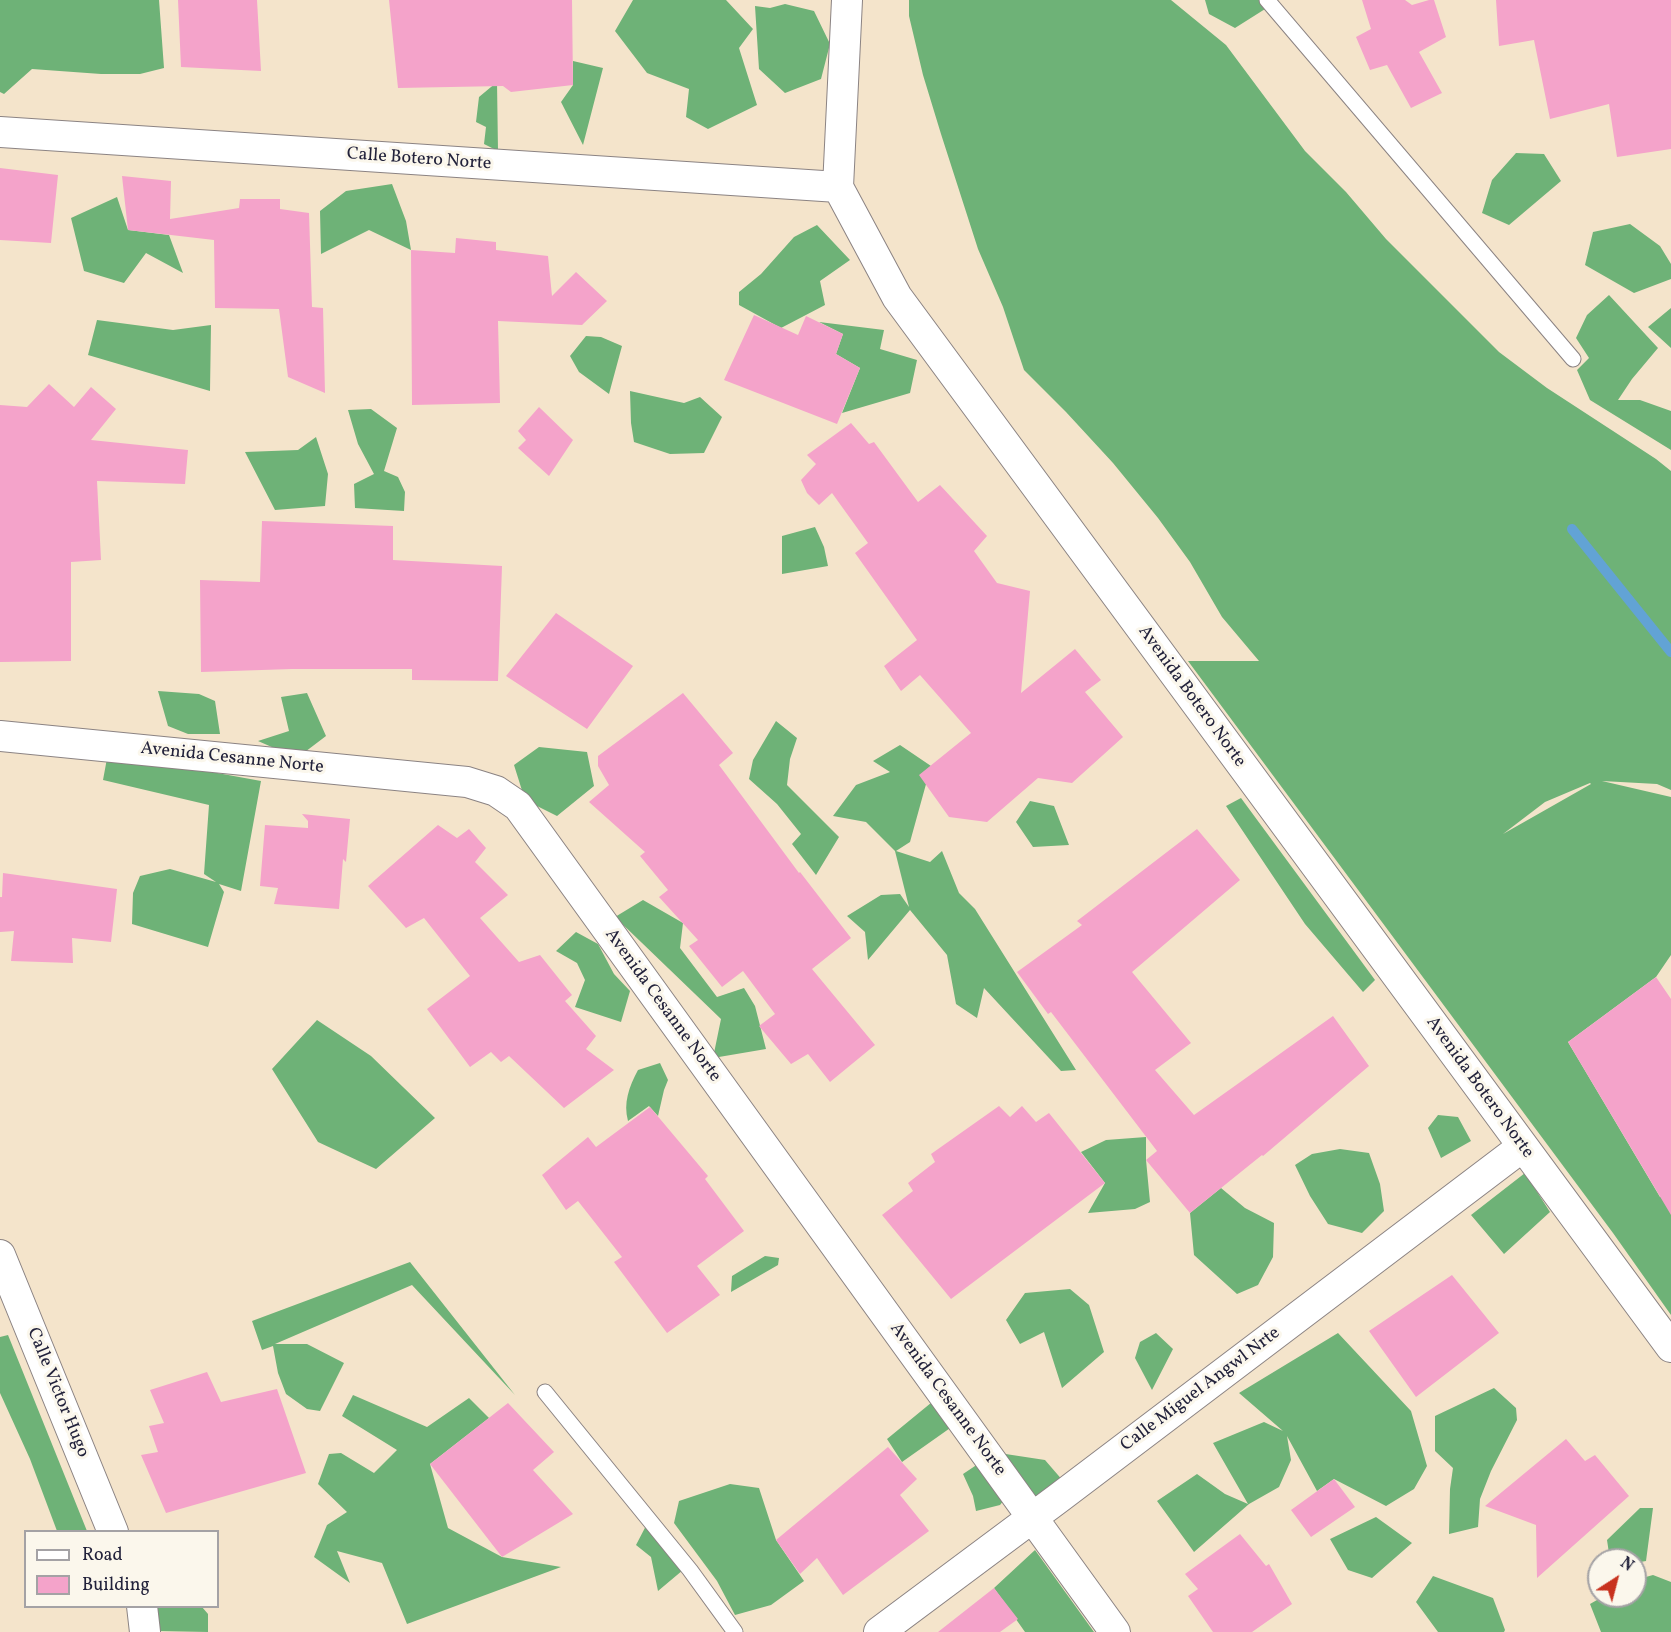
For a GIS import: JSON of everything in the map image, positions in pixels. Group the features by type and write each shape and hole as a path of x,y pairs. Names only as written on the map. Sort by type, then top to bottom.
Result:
{"street":[{"path":"838,187 847,0"},
{"name":"Calle Botero Norte","path":"0,132 838,187"},
{"name":"Avenida Botero Norte","path":"838,187 897,297 1671,1347"},
{"name":"Avenida Cesanne Norte","path":"0,736 467,782 496,790 518,806 1115,1632"},
{"name":"Calle Miguel Angwl Nrte","path":"879,1632 1522,1147"},
{"name":"Calle Victor Hugo","path":"0,1255 112,1530"},
{"path":"142,1608 145,1632"}],"lane":[{"path":"1267,0 1574,359"},
{"path":"544,1392 690,1570 735,1632"}],"green space":[{"path":"0,0 159,0 164,68 140,74 101,74 32,69 4,94 0,92"},
{"path":"633,0 726,0 753,29 739,48 757,105 708,129 686,117 689,89 647,73 615,31"},
{"path":"909,0 1171,0 1226,45 1305,151 1346,192 1386,239 1499,352 1547,388 1671,471 1671,790 1657,784 1602,781 1671,797 1671,955 1656,977 1568,1042 1660,1197 1671,1190 1671,1315 1613,1233 1188,661 1259,661 1222,617 1190,562 1158,518 1113,463 1024,370 1003,307 978,249 923,75 909,16","holes":["1591,784 1503,834 1545,802"]},
{"path":"1205,0 1271,0 1273,4 1235,28 1209,14"},
{"path":"785,4 814,11 830,44 821,79 785,93 759,69 755,6 770,8"},
{"path":"573,61 603,68 583,145 561,102 573,85"},
{"path":"497,82 498,151 484,144 486,127 476,122 479,97"},
{"path":"1516,153 1544,154 1561,181 1509,225 1482,213 1492,180"},
{"path":"392,184 406,221 411,250 369,230 321,254 320,211 346,191"},
{"path":"117,197 128,230 169,235 183,273 146,253 124,283 84,271 71,218"},
{"path":"1630,224 1660,246 1671,264 1671,279 1634,293 1585,265 1593,232"},
{"path":"817,225 850,260 820,281 825,305 781,328 739,305 739,292 761,274 794,237"},
{"path":"1609,295 1658,348 1618,400 1640,400 1671,411 1671,450 1590,400 1577,370 1589,358 1576,338 1587,315"},
{"path":"1671,308 1671,348 1648,327"},
{"path":"97,320 173,330 211,325 210,391 88,355"},
{"path":"819,322 884,330 880,349 917,360 910,393 842,413 860,368 836,354 843,334"},
{"path":"586,336 601,337 622,346 609,394 579,372 570,356"},
{"path":"630,391 684,403 700,397 722,417 704,453 670,454 634,442"},
{"path":"371,409 397,428 384,471 398,477 405,492 404,511 355,508 354,484 374,474 358,444 348,410"},
{"path":"316,437 328,474 325,506 275,510 245,452 298,450"},
{"path":"815,527 824,547 828,566 782,574 782,536"},
{"path":"158,691 199,694 215,701 220,734 188,734 168,726"},
{"path":"307,693 326,736 297,758 258,741 289,731 281,697"},
{"path":"776,721 797,738 790,759 787,785 839,837 816,875 792,844 801,834 777,804 749,779 753,760"},
{"path":"900,745 931,766 910,842 896,851 930,862 942,851 959,893 975,909 1076,1070 1061,1071 984,988 977,1018 956,1004 947,955 910,910 868,960 865,932 847,916 881,895 900,894 909,907 895,851 866,822 833,816 856,785 890,772 873,761"},
{"path":"539,747 587,752 594,786 557,816 525,800 514,765"},
{"path":"108,753 261,781 241,891 219,884 224,892 208,947 132,924 133,893 140,876 170,869 216,882 204,874 209,805 103,780"},
{"path":"1241,798 1375,980 1363,992 1305,924 1226,806"},
{"path":"1030,801 1054,806 1069,845 1033,847 1016,822"},
{"path":"643,900 683,923 680,948 717,997 744,988 755,1006 766,1049 713,1058 721,1019 615,917"},
{"path":"576,932 598,944 614,974 630,991 621,1022 575,1007 585,980 577,963 556,951"},
{"path":"317,1020 371,1056 435,1118 376,1169 318,1142 272,1069"},
{"path":"660,1063 668,1080 658,1116 649,1106 628,1121 626,1108 628,1095 638,1070"},
{"path":"1438,1115 1458,1117 1471,1141 1441,1158 1428,1128"},
{"path":"1146,1137 1150,1202 1135,1209 1088,1213 1105,1183 1081,1152 1106,1140"},
{"path":"1340,1149 1369,1153 1380,1184 1384,1211 1362,1233 1328,1224 1310,1196 1295,1165 1312,1154"},
{"path":"1525,1173 1550,1212 1504,1254 1471,1215"},
{"path":"1221,1188 1245,1208 1274,1223 1273,1257 1258,1285 1237,1294 1194,1255 1190,1213"},
{"path":"765,1256 779,1258 778,1265 731,1292 732,1276"},
{"path":"410,1262 515,1395 412,1285 275,1344 307,1344 344,1363 320,1411 307,1409 286,1394 278,1373 273,1346 262,1350 252,1321"},
{"path":"1070,1289 1089,1305 1104,1352 1062,1388 1044,1332 1020,1344 1006,1320 1025,1293"},
{"path":"1156,1333 1173,1349 1152,1390 1135,1358 1140,1342"},
{"path":"1338,1333 1411,1411 1427,1466 1414,1489 1386,1506 1334,1479 1317,1491 1287,1436 1291,1460 1279,1487 1249,1504 1194,1552 1157,1501 1197,1474 1225,1494 1248,1504 1213,1443 1264,1422 1283,1431 1239,1393"},
{"path":"8,1335 87,1530 57,1530 30,1459 0,1393 0,1337"},
{"path":"1494,1388 1516,1408 1517,1420 1491,1471 1480,1499 1478,1527 1449,1534 1453,1468 1435,1451 1435,1416"},
{"path":"353,1395 427,1427 469,1398 489,1418 430,1464 448,1528 502,1557 561,1567 407,1624 382,1563 337,1551 350,1583 314,1557 327,1525 347,1512 318,1484 329,1454 341,1453 374,1473 397,1450 342,1416"},
{"path":"937,1398 953,1426 902,1462 887,1439"},
{"path":"999,1453 1045,1460 1064,1482 1032,1515"},
{"path":"984,1460 1008,1495 1000,1505 976,1511 973,1496 963,1474"},
{"path":"730,1484 759,1488 776,1540 804,1581 771,1605 735,1615 717,1581 674,1523 679,1501"},
{"path":"1640,1508 1653,1508 1647,1553 1647,1548 1608,1548 1607,1540"},
{"path":"1376,1517 1412,1543 1372,1578 1348,1570 1330,1539"},
{"path":"648,1522 683,1570 658,1591 651,1557 636,1545"},
{"path":"1035,1550 1094,1632 1025,1632 994,1588"},
{"path":"1653,1575 1671,1582 1671,1632 1601,1632 1592,1608 1647,1608 1647,1577"},
{"path":"1433,1576 1493,1598 1504,1632 1438,1632 1416,1602"},
{"path":"154,1608 203,1608 208,1614 208,1632 158,1631"}],"building":[{"path":"178,0 257,0 261,71 181,67"},
{"path":"389,0 572,0 573,85 511,92 503,86 398,88"},
{"path":"1362,0 1405,0 1412,5 1434,0 1446,37 1419,52 1442,93 1411,108 1387,65 1370,70 1356,37 1371,29"},
{"path":"1496,0 1671,0 1671,149 1617,157 1609,104 1550,119 1534,40 1499,46"},
{"path":"0,168 58,175 51,243 0,240"},
{"path":"122,176 171,181 170,219 239,208 240,199 280,199 280,209 309,213 312,307 323,308 325,393 288,377 279,309 215,308 214,240 128,230"},
{"path":"456,238 496,242 496,250 548,256 552,296 576,272 607,301 582,325 498,321 500,403 412,405 411,250 455,253"},
{"path":"754,315 798,335 806,316 843,334 836,354 860,368 837,424 724,380"},
{"path":"49,384 74,407 91,387 116,409 91,440 188,450 185,484 97,481 101,560 71,562 71,661 0,662 0,405 27,407"},
{"path":"539,407 573,440 549,476 518,448 526,440 518,431"},
{"path":"851,423 869,444 874,442 918,502 940,485 987,536 974,551 997,583 1030,591 1021,693 1075,649 1101,680 1085,692 1123,737 1072,783 1038,778 987,822 949,817 919,775 971,733 920,675 901,691 884,666 917,640 855,553 868,543 832,493 819,505 807,493 801,480 816,464 807,455"},
{"path":"262,521 393,526 393,560 502,566 498,681 412,680 412,669 201,672 200,580 260,582"},
{"path":"556,613 633,666 587,729 506,676"},
{"path":"683,693 733,753 719,765 799,873 851,938 812,969 875,1045 830,1082 808,1054 791,1064 759,1026 775,1014 743,971 722,987 689,946 698,940 659,897 668,890 640,856 645,852 589,802 609,785 598,766 598,756"},
{"path":"302,814 350,819 346,862 343,859 339,909 274,904 278,888 260,886 265,825 308,828 308,821"},
{"path":"438,825 457,838 469,829 486,848 475,862 508,895 480,918 519,962 540,955 572,995 565,1001 596,1036 586,1049 614,1070 564,1108 509,1056 501,1062 491,1052 470,1067 427,1009 470,976 424,918 406,928 368,886"},
{"path":"1197,829 1240,880 1132,972 1191,1043 1155,1070 1194,1115 1333,1016 1369,1066 1263,1156 1190,1213 1146,1160 1157,1151 1051,1012 1048,1014 1017,972 1082,925 1077,921"},
{"path":"3,873 117,889 111,942 72,938 73,963 11,961 14,931 0,932"},
{"path":"1656,977 1671,999 1671,1215 1568,1042"},
{"path":"999,1106 1010,1117 1022,1106 1036,1122 1049,1113 1105,1183 951,1299 882,1215 913,1191 908,1183 935,1162 931,1154"},
{"path":"650,1107 708,1176 705,1179 744,1231 697,1266 720,1295 667,1333 614,1262 622,1257 578,1201 566,1210 542,1175 588,1137 596,1147"},
{"path":"1452,1275 1499,1333 1416,1397 1369,1331"},
{"path":"207,1372 221,1402 277,1389 306,1473 166,1513 141,1455 158,1452 149,1426 164,1423 150,1390"},
{"path":"508,1403 554,1452 533,1470 573,1514 502,1557 430,1464"},
{"path":"1566,1439 1585,1461 1595,1455 1629,1496 1537,1578 1536,1525 1485,1506"},
{"path":"888,1447 917,1479 900,1495 929,1531 843,1595 817,1558 800,1574 776,1540"},
{"path":"1334,1479 1355,1507 1311,1537 1291,1510"},
{"path":"1240,1534 1266,1566 1269,1564 1292,1604 1252,1632 1213,1632 1188,1596 1198,1589 1185,1574"},
{"path":"994,1588 1018,1619 1000,1632 938,1632"}],"waterway":[{"path":"1572,529 1671,652"}]}
